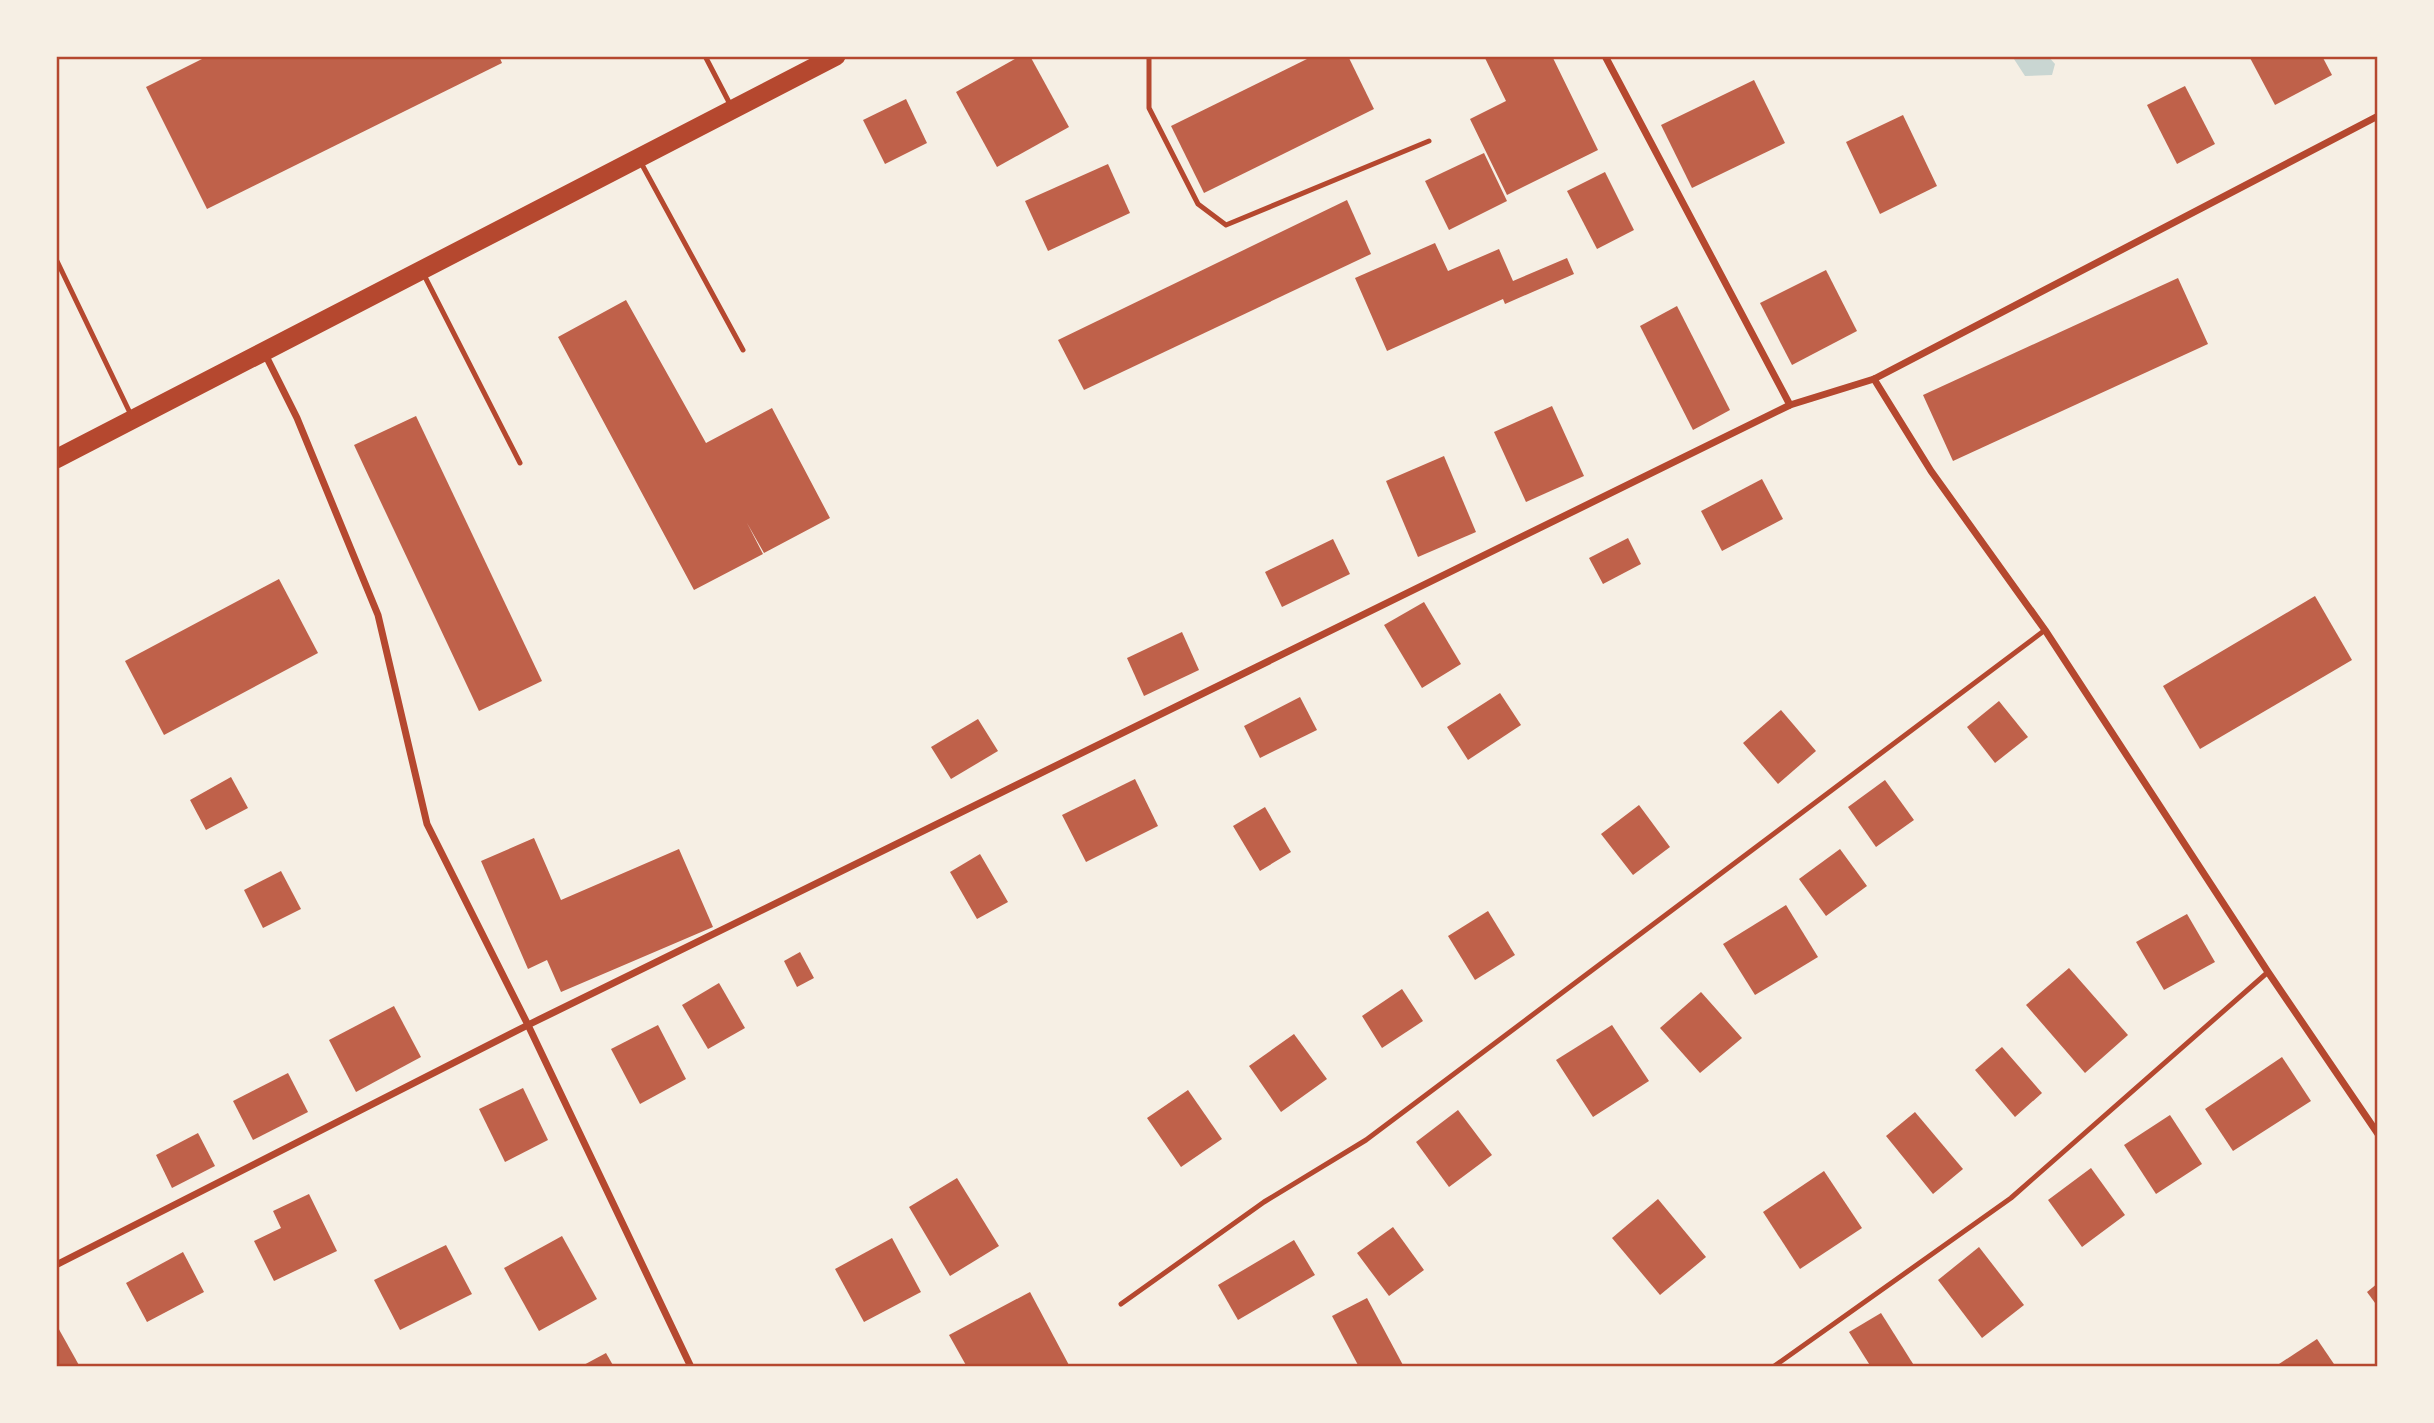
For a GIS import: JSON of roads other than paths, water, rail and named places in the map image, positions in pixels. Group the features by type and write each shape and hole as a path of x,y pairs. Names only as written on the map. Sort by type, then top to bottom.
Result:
{"highway":[{"path":"56,459 836,56"}],"street":[{"path":"1605,56 1790,405"},
{"path":"56,1265 528,1025 1790,405 1874,379 2378,116"},
{"path":"264,352 297,418 378,615 427,824 528,1025 691,1367"},
{"path":"1874,379 1931,471 2045,630 2268,972 2378,1134"}],"lane":[{"path":"705,56 732,110"},
{"path":"1149,56 1149,108 1198,204 1226,225 1429,141"},
{"path":"639,158 743,350"},
{"path":"56,259 133,420"},
{"path":"422,271 520,463"},
{"path":"1121,1304 1264,1202 1366,1140 2045,630"},
{"path":"1773,1367 2011,1198 2268,972"}]}
